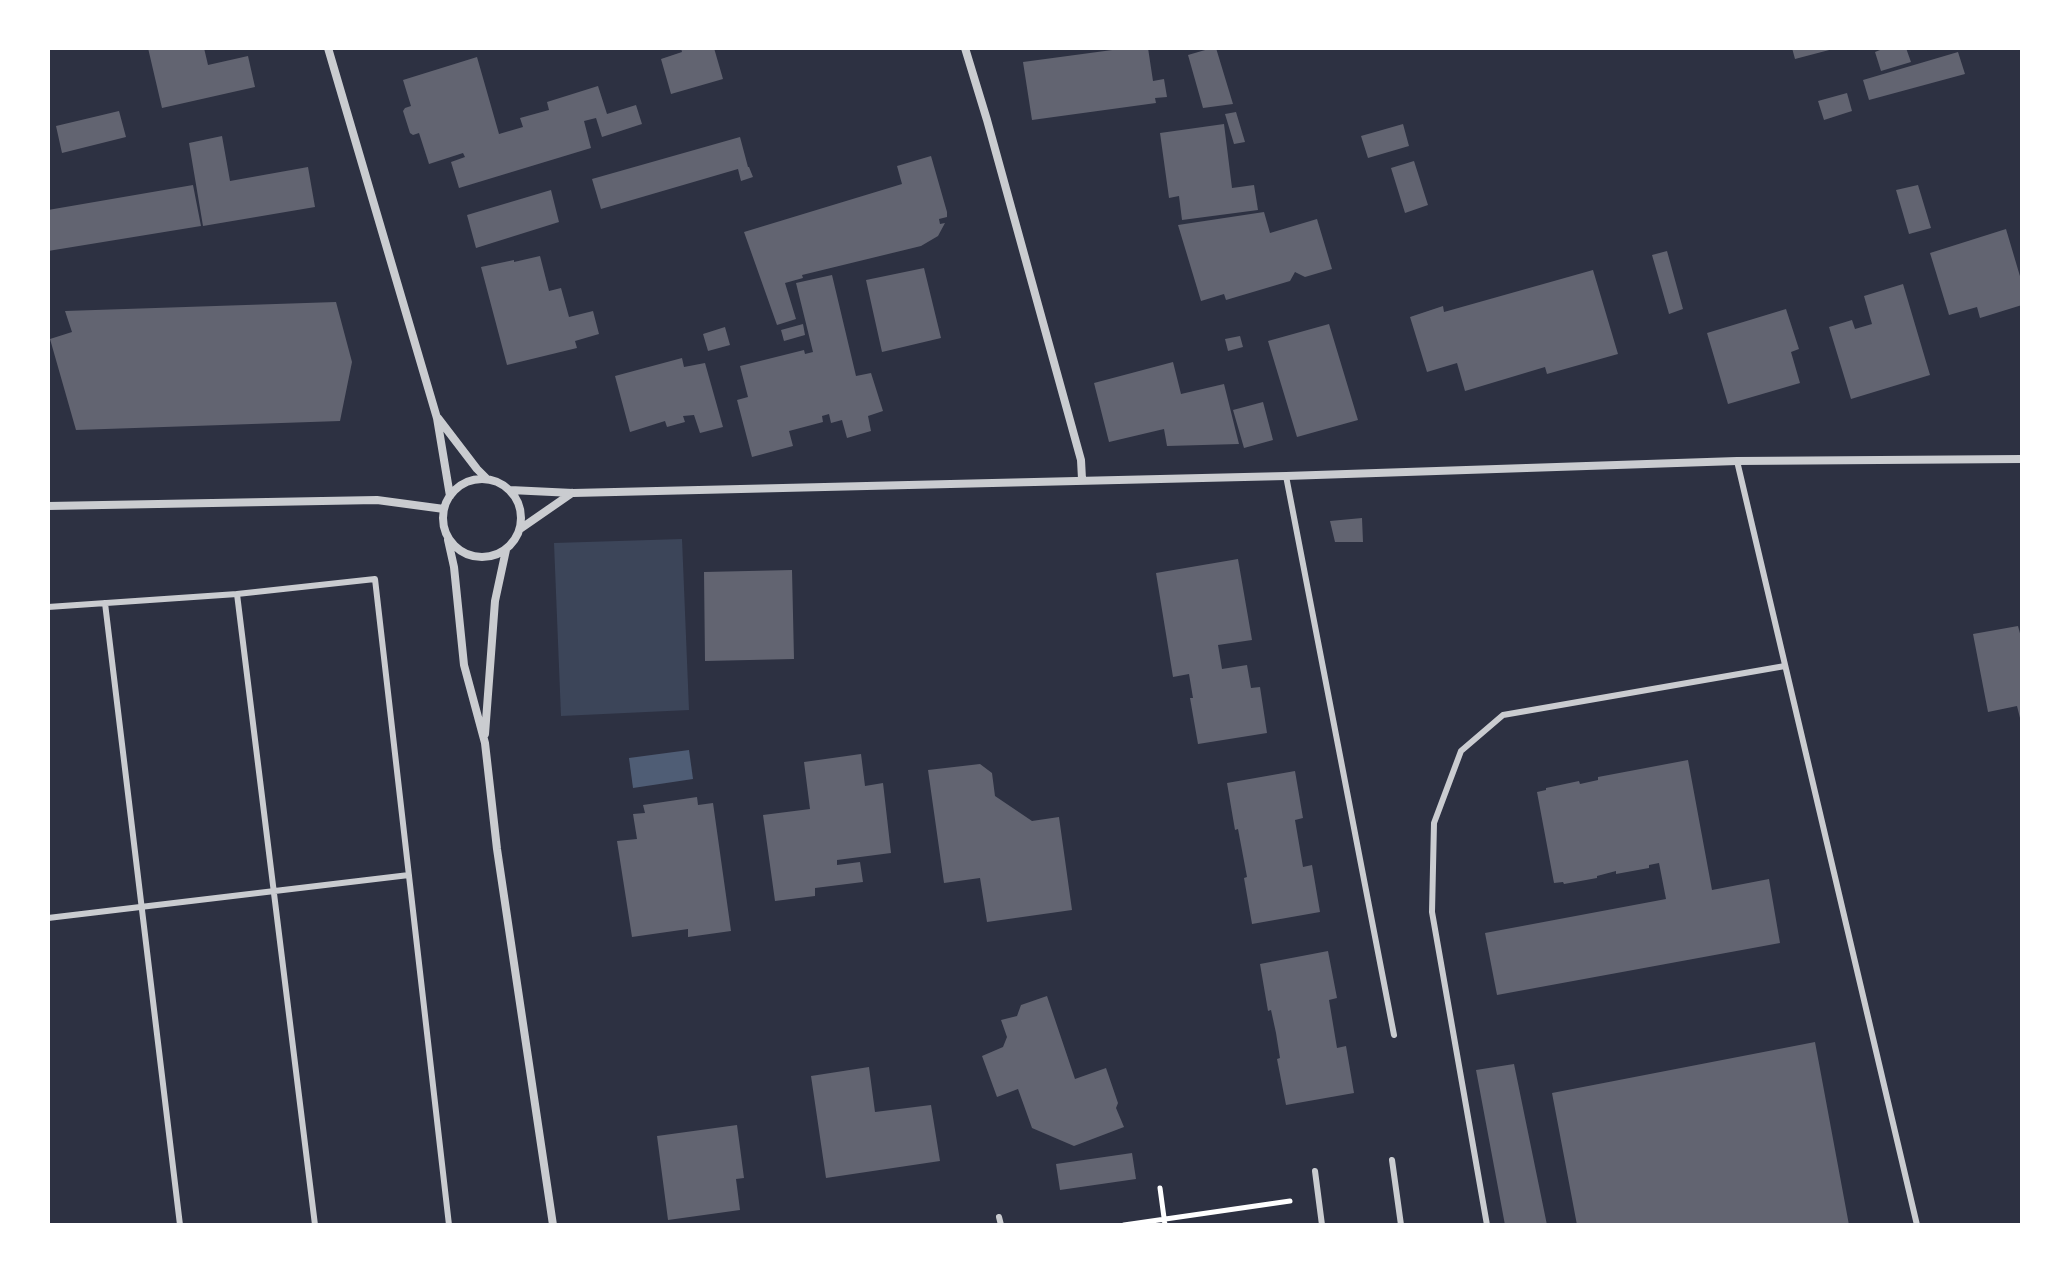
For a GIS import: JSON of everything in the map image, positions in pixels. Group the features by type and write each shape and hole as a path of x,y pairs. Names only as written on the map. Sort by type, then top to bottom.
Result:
{"street":[{"path":"328,48 437,418 450,496"},
{"path":"965,48 1081,460 1082,479"},
{"path":"437,418 487,479"},
{"path":"510,490 573,493 1286,476 1737,461 2022,459"},
{"path":"448,540 464,554 475,557 486,558 506,550 520,529 521,508 510,490 496,481 466,482 450,496 444,509 443,525 454,567 464,665 485,743 497,849 553,1225"},
{"path":"520,529 573,493"},
{"path":"48,506 377,500 444,509"},
{"path":"485,743 495,601 506,550"}],"lane":[{"path":"1737,461 1917,1225"},
{"path":"1286,476 1394,1035"},
{"path":"48,607 237,594 375,579 449,1225"},
{"path":"237,594 315,1225"},
{"path":"105,603 180,1225"},
{"path":"1487,1225 1432,912 1434,823 1461,751 1503,715 1785,666"},
{"path":"48,918 409,875"},
{"path":"1392,1160 1401,1225"},
{"path":"1315,1171 1322,1225"}],"path":[{"path":"1160,1188 1165,1222"},
{"path":"1124,1225 1165,1222 1318,1197"}],"shaded area":[{"path":"682,539 689,710 561,716 554,543"},
{"path":"689,750 693,779 633,788 629,758"}],"building":[{"path":"148,48 204,48 208,65 248,56 255,87 162,108"},
{"path":"681,48 714,48 723,79 671,94 661,59 682,52"},
{"path":"1148,48 1153,81 1164,79 1167,97 1155,98 1156,103 1032,120 1023,62"},
{"path":"1216,48 1233,104 1203,108 1188,55"},
{"path":"1792,48 1833,48 1833,49 1795,59"},
{"path":"1885,48 1906,48 1911,62 1881,71 1875,52"},
{"path":"1958,52 1965,74 1869,100 1863,80"},
{"path":"477,57 499,134 523,127 520,118 549,110 547,102 598,86 607,114 636,105 642,124 602,137 596,118 584,121 591,148 459,188 451,162 465,157 463,153 429,164 419,133 410,133 403,111 411,106 403,80"},
{"path":"1847,93 1852,111 1824,120 1818,101"},
{"path":"119,111 126,137 62,153 56,126"},
{"path":"1236,112 1245,142 1234,144 1225,114"},
{"path":"1224,124 1232,188 1254,185 1258,210 1182,220 1179,196 1169,198 1160,133"},
{"path":"1403,124 1409,146 1368,158 1361,136"},
{"path":"222,136 230,181 308,167 315,207 203,226 189,143"},
{"path":"740,137 753,177 741,181 738,169 601,209 592,179"},
{"path":"931,156 947,212 947,217 939,219 940,224 945,223 938,236 921,246 802,275 803,278 785,283 796,319 777,325 744,232 902,184 897,166"},
{"path":"1414,161 1428,205 1405,213 1391,168"},
{"path":"193,185 201,226 48,251 48,210"},
{"path":"1918,185 1931,228 1909,234 1896,190"},
{"path":"551,190 559,222 476,248 467,215"},
{"path":"1264,212 1270,233 1317,219 1332,269 1305,277 1295,272 1290,281 1226,300 1224,294 1201,301 1178,225"},
{"path":"2006,229 2022,283 2022,305 1980,318 1977,307 1949,315 1930,253"},
{"path":"1667,251 1683,309 1669,314 1652,255"},
{"path":"540,256 549,291 561,288 569,317 593,311 599,334 575,341 577,348 507,365 481,267"},
{"path":"924,268 941,338 882,352 866,280"},
{"path":"1593,270 1618,354 1547,374 1545,367 1465,391 1457,363 1427,372 1410,317 1443,306 1444,312"},
{"path":"832,275 856,376 871,373 883,411 868,416 871,431 847,438 842,420 831,423 829,414 822,416 823,422 789,431 793,446 752,457 737,400 748,397 740,366 804,350 805,354 813,352 796,283"},
{"path":"1903,284 1930,375 1851,399 1829,327 1852,320 1855,329 1872,324 1864,296"},
{"path":"336,302 352,362 340,421 76,430 50,339 72,332 65,311"},
{"path":"1786,309 1799,349 1791,352 1800,383 1728,404 1707,333"},
{"path":"803,324 805,335 784,341 781,330"},
{"path":"1329,324 1358,420 1297,437 1268,341"},
{"path":"725,327 730,345 708,351 703,334"},
{"path":"1240,336 1243,347 1228,351 1225,339"},
{"path":"682,358 684,367 705,363 723,427 700,433 694,415 683,416 685,422 667,427 665,421 630,432 615,376"},
{"path":"1173,362 1181,394 1224,384 1239,444 1167,446 1164,429 1109,442 1094,383"},
{"path":"1263,402 1273,440 1244,448 1233,410"},
{"path":"1362,518 1363,542 1335,542 1330,521"},
{"path":"1238,559 1252,640 1218,645 1222,669 1247,665 1251,688 1260,687 1267,733 1198,744 1189,674 1173,677 1156,573"},
{"path":"792,570 794,659 705,661 704,572"},
{"path":"2018,626 2022,641 2021,722 2017,706 1988,712 1973,634"},
{"path":"861,754 865,786 883,783 891,853 837,860 837,865 860,862 863,882 815,888 815,896 775,901 763,815 810,809 804,762"},
{"path":"1688,760 1712,890 1769,879 1780,943 1497,995 1485,933 1666,899 1659,863 1649,865 1649,868 1616,874 1616,871 1597,878 1554,883 1537,792"},
{"path":"980,764 992,773 995,796 1032,821 1059,817 1072,910 987,922 980,878 944,883 928,770"},
{"path":"1295,771 1303,818 1295,820 1303,867 1312,865 1320,912 1252,924 1244,878 1247,877 1227,783"},
{"path":"697,797 698,805 713,803 731,931 688,937 688,929 632,937 617,841 637,839 633,814 645,813 643,805"},
{"path":"1328,951 1337,998 1329,1000 1337,1048 1346,1046 1354,1093 1286,1105 1277,1059 1280,1058 1276,1033 1271,1010 1268,1011 1260,964"},
{"path":"1047,996 1075,1079 1106,1068 1124,1127 1074,1146 1032,1128 1018,1089 997,1097 982,1056 1003,1047 1007,1037 1001,1020 1017,1016 1021,1005"},
{"path":"1815,1042 1849,1225 1577,1225 1552,1093"},
{"path":"1514,1064 1547,1225 1505,1225 1476,1070"},
{"path":"869,1067 875,1112 931,1105 940,1161 826,1178 811,1076"},
{"path":"737,1125 744,1178 736,1179 740,1210 668,1220 657,1136"},
{"path":"1132,1153 1136,1179 1060,1190 1056,1164"}]}
